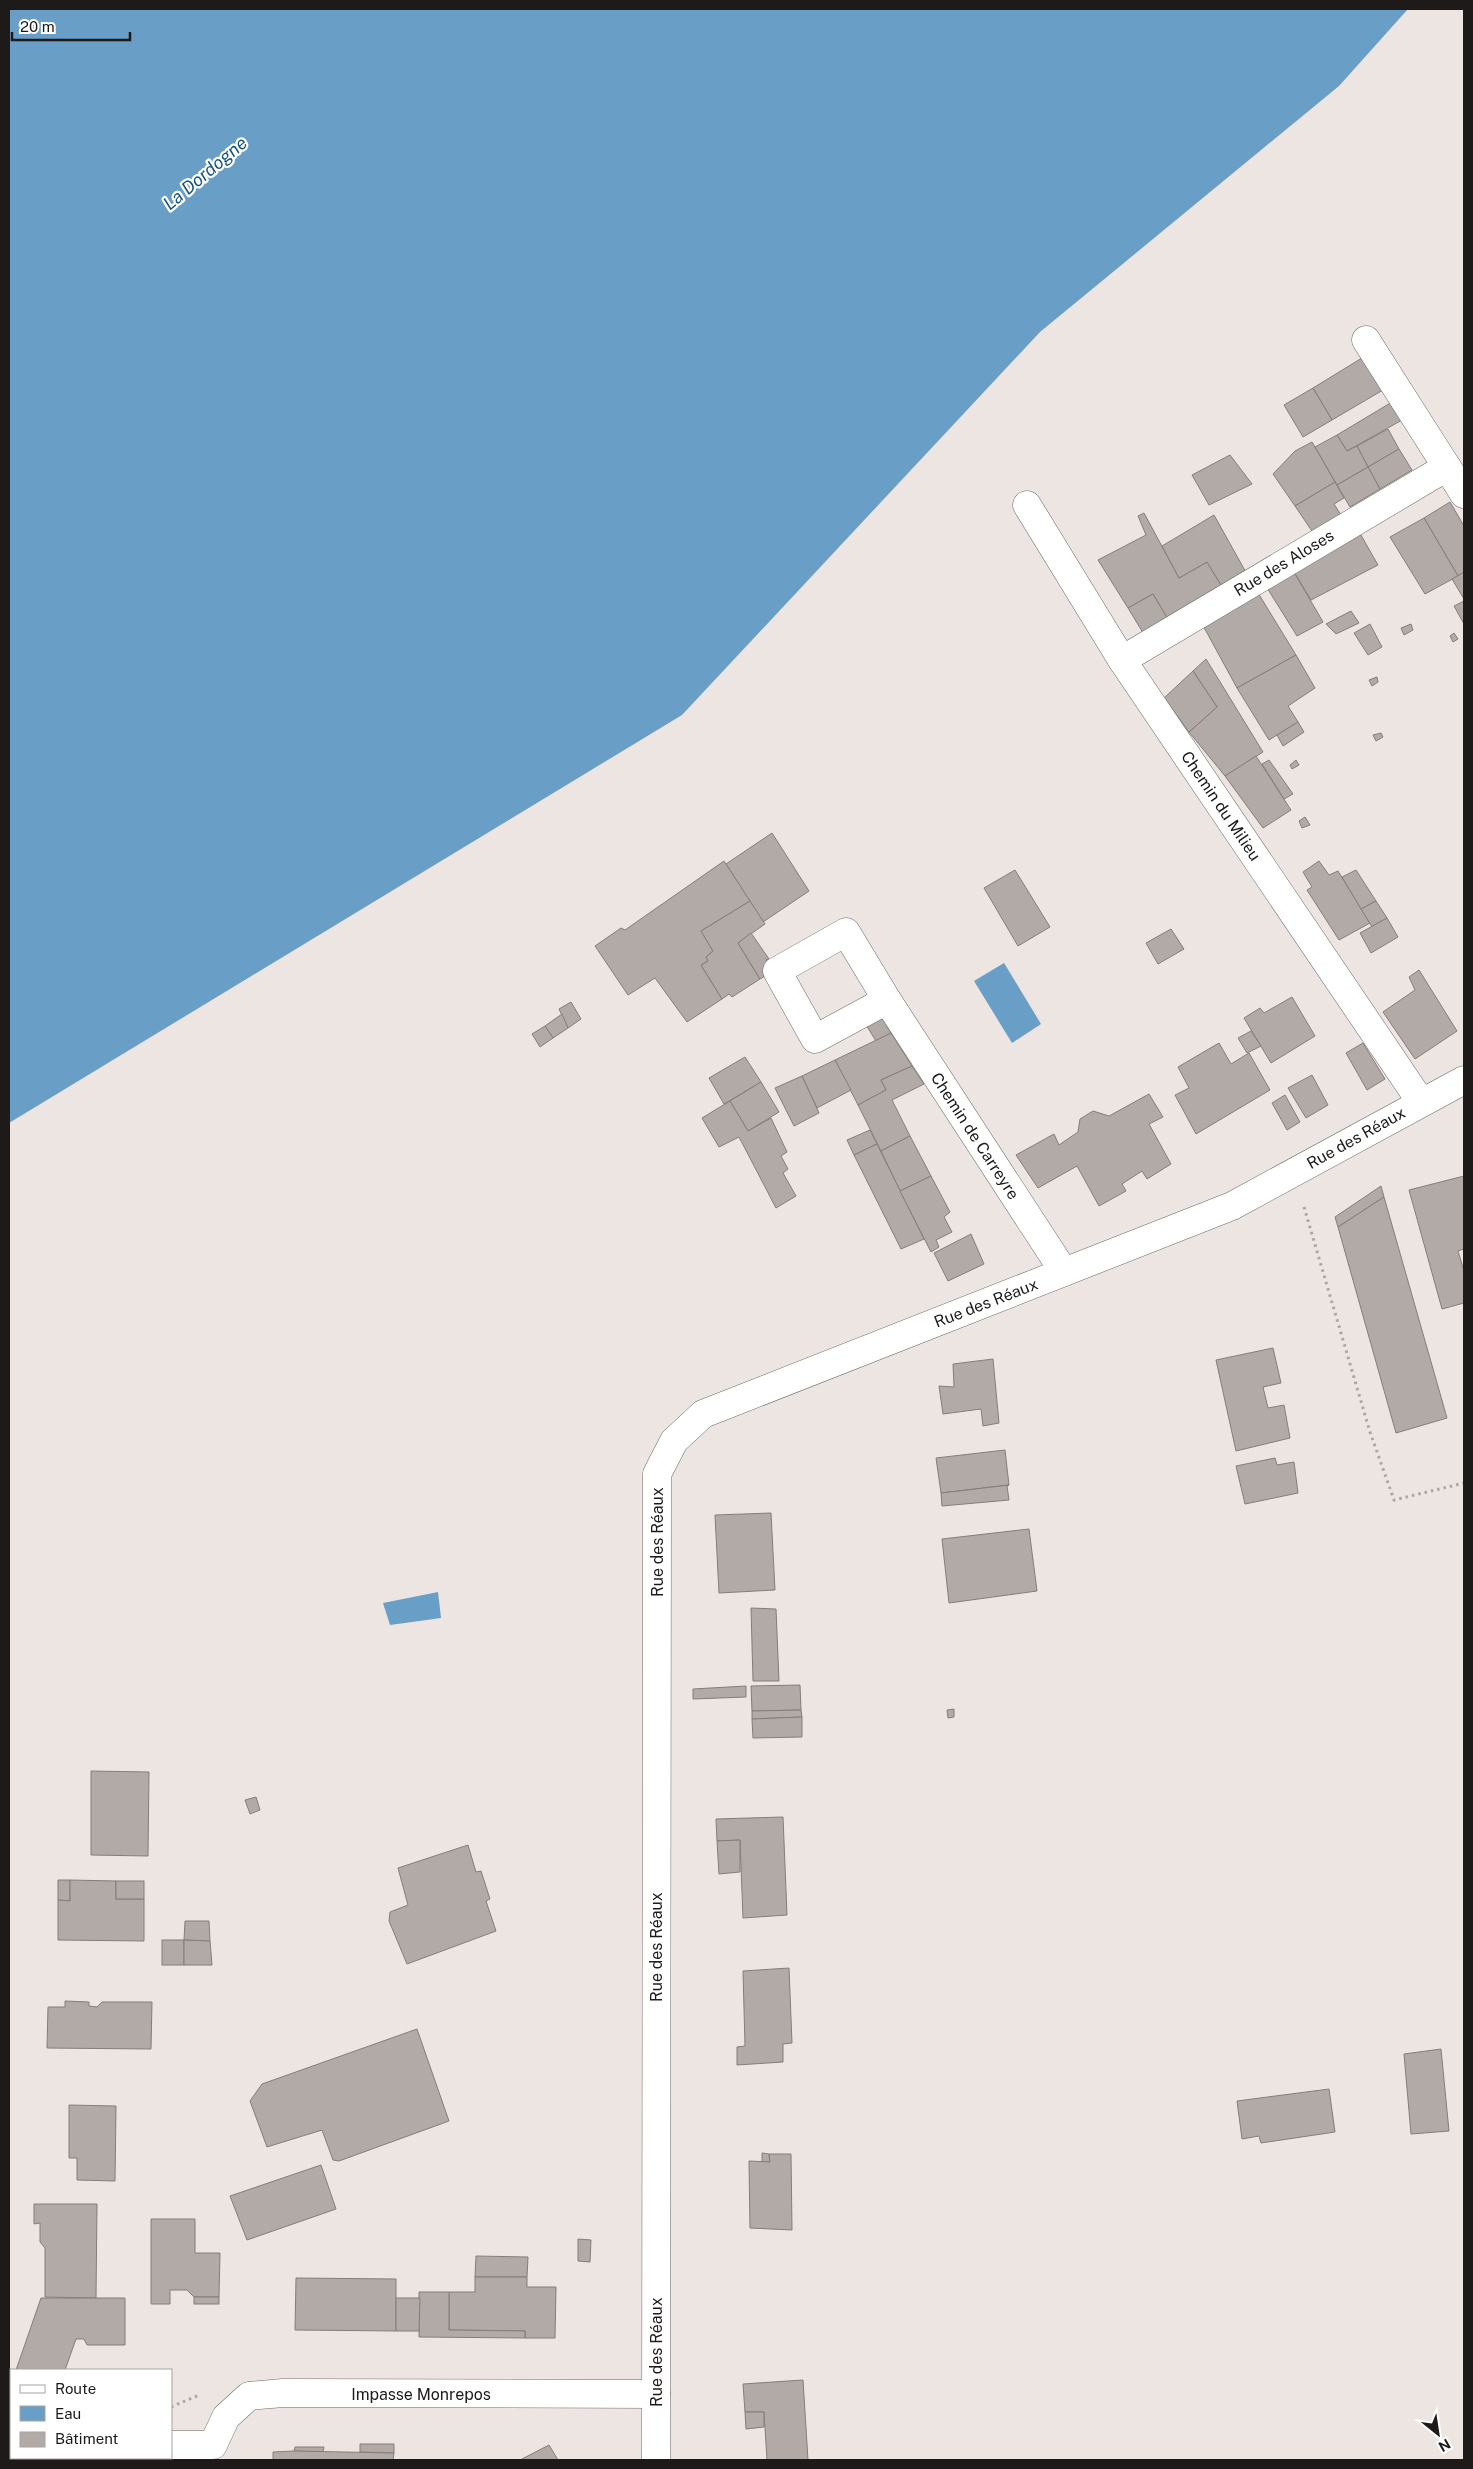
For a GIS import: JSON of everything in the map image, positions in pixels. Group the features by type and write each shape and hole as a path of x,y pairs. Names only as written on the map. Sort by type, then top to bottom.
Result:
{"street":[{"path":"1366,340 1464,494"},
{"name":"Rue des Aloses","path":"1122,660 1447,467"},
{"name":"Chemin du Milieu","path":"1027,506 1122,660 1421,1102"},
{"name":"Chemin de Carreyre","path":"886,1000 1064,1272"},
{"name":"Rue des Réaux","path":"656,2460 657,1474 674,1441 703,1414 1232,1206 1464,1080"},
{"name":"Impasse Monrepos","path":"172,2445 213,2453 226,2417 249,2396 283,2393 656,2394"}],"path":[{"path":"1294,1172 1370,1432 1394,1500 1464,1483"}],"water":[{"name":"La Dordogne","path":"9,9 1408,9 1339,86 1040,332 682,715 9,1123"},
{"path":"1004,963 1041,1024 1012,1043 974,981"},
{"path":"438,1592 441,1618 390,1625 383,1603"}],"building":[{"path":"1362,358 1383,390 1332,420 1313,388"},
{"path":"1313,388 1332,420 1303,437 1284,405"},
{"path":"1392,402 1402,420 1347,451 1337,435"},
{"path":"1388,429 1399,449 1368,467 1357,446"},
{"path":"1337,435 1347,451 1357,446 1368,467 1337,485 1315,447"},
{"path":"1312,442 1335,482 1295,506 1273,474 1295,451"},
{"path":"1399,449 1412,470 1380,489 1368,467"},
{"path":"1230,455 1252,484 1209,505 1192,475"},
{"path":"1368,467 1380,489 1350,507 1337,485"},
{"path":"1335,482 1344,498 1334,504 1341,515 1312,531 1295,506"},
{"path":"1450,502 1464,526 1464,572 1458,576 1424,518"},
{"path":"1144,513 1179,578 1207,562 1224,590 1169,621 1153,594 1128,608 1098,560 1146,535 1138,516"},
{"path":"1214,515 1248,576 1224,590 1207,562 1179,578 1162,546"},
{"path":"1424,518 1458,576 1425,594 1390,537"},
{"path":"1358,530 1378,565 1311,600 1291,567"},
{"path":"1291,567 1323,622 1297,636 1264,583"},
{"path":"1464,572 1464,599 1452,579"},
{"path":"1255,588 1296,655 1237,688 1200,620"},
{"path":"1153,594 1169,621 1145,636 1128,608"},
{"path":"1464,601 1464,624 1454,606"},
{"path":"1351,611 1359,623 1336,634 1326,624"},
{"path":"1370,624 1382,647 1368,655 1354,633"},
{"path":"1411,624 1413,630 1404,635 1401,628"},
{"path":"1454,633 1458,639 1453,642 1450,636"},
{"path":"1296,655 1315,688 1288,706 1298,722 1269,740 1237,688"},
{"path":"1206,659 1263,752 1225,776 1189,732 1217,707 1193,671"},
{"path":"1193,671 1217,707 1189,732 1164,698"},
{"path":"1377,677 1378,682 1372,686 1369,680"},
{"path":"1298,722 1304,732 1283,746 1277,735"},
{"path":"1381,733 1383,737 1376,741 1373,735"},
{"path":"1256,756 1291,810 1263,828 1225,776"},
{"path":"1269,760 1293,794 1284,799 1262,764"},
{"path":"1296,760 1299,765 1292,769 1290,765"},
{"path":"1305,817 1310,825 1302,828 1299,821"},
{"path":"772,833 809,891 763,922 726,864"},
{"path":"724,861 750,901 701,931 713,951 706,957 708,961 701,965 722,999 687,1022 655,978 628,995 595,946 621,928 625,930"},
{"path":"1319,861 1329,875 1338,871 1370,923 1339,940 1307,890 1312,887 1303,872"},
{"path":"1015,870 1050,927 1018,946 984,888"},
{"path":"1356,870 1376,901 1361,909 1342,877"},
{"path":"750,901 765,924 738,943 760,979 732,997 729,994 722,999 701,965 708,961 706,957 713,951 701,931"},
{"path":"1376,901 1387,918 1372,927 1361,909"},
{"path":"1387,918 1398,937 1371,953 1360,933"},
{"path":"1171,929 1184,949 1158,964 1146,943"},
{"path":"751,933 769,959 766,960 773,971 760,979 738,943"},
{"path":"1419,970 1457,1031 1415,1059 1383,1012 1415,990 1409,977"},
{"path":"1292,997 1315,1036 1271,1063 1244,1018 1260,1008 1264,1013"},
{"path":"571,1002 581,1019 568,1028 559,1009"},
{"path":"879,1012 891,1033 876,1041 863,1020"},
{"path":"562,1014 568,1028 553,1038 545,1026"},
{"path":"545,1026 553,1038 540,1047 532,1034"},
{"path":"1251,1031 1261,1046 1247,1053 1238,1038"},
{"path":"891,1033 912,1066 881,1080 886,1090 858,1105 835,1060"},
{"path":"1219,1043 1231,1064 1249,1053 1270,1090 1196,1134 1175,1095 1189,1088 1178,1067"},
{"path":"1363,1043 1385,1079 1367,1090 1346,1053"},
{"path":"745,1057 761,1082 724,1104 709,1078"},
{"path":"835,1060 851,1090 817,1108 802,1076"},
{"path":"912,1066 924,1084 892,1100 910,1136 881,1151 858,1105 886,1090 881,1080"},
{"path":"1312,1075 1328,1105 1306,1118 1288,1088"},
{"path":"802,1076 819,1113 794,1126 775,1088"},
{"path":"761,1082 779,1112 748,1131 730,1101"},
{"path":"1149,1094 1163,1117 1149,1124 1171,1164 1147,1179 1142,1171 1122,1184 1126,1191 1099,1206 1077,1166 1038,1188 1016,1155 1054,1134 1059,1145 1078,1132 1080,1119 1093,1111 1109,1116"},
{"path":"1285,1095 1300,1122 1287,1130 1272,1103"},
{"path":"730,1101 748,1131 771,1118 787,1152 781,1156 788,1169 783,1173 796,1196 776,1208 739,1137 719,1147 702,1118"},
{"path":"870,1130 877,1144 854,1155 847,1140"},
{"path":"910,1136 931,1176 900,1191 881,1151"},
{"path":"877,1144 924,1239 901,1249 854,1155"},
{"path":"931,1176 950,1212 944,1217 952,1232 936,1240 939,1247 931,1252 900,1191"},
{"path":"1464,1176 1464,1249 1458,1251 1464,1271 1464,1303 1442,1309 1409,1190"},
{"path":"1381,1186 1384,1197 1338,1227 1335,1217"},
{"path":"1384,1197 1447,1418 1396,1433 1338,1227"},
{"path":"971,1234 984,1264 948,1281 934,1253"},
{"path":"1273,1348 1281,1383 1263,1387 1268,1408 1284,1405 1290,1438 1236,1451 1216,1360"},
{"path":"993,1359 999,1423 983,1426 981,1409 943,1414 939,1386 954,1387 953,1364"},
{"path":"1005,1450 1009,1485 941,1493 936,1458"},
{"path":"1275,1458 1277,1465 1294,1462 1298,1493 1245,1504 1236,1466"},
{"path":"1009,1485 1007,1486 1009,1500 942,1506 941,1493"},
{"path":"771,1513 775,1590 719,1593 715,1515"},
{"path":"1029,1529 1037,1591 949,1603 942,1539"},
{"path":"751,1608 776,1609 779,1681 753,1681"},
{"path":"800,1685 801,1710 752,1711 751,1686"},
{"path":"746,1686 746,1697 693,1699 693,1689"},
{"path":"954,1709 954,1717 948,1718 947,1710"},
{"path":"801,1710 802,1717 752,1719 752,1711"},
{"path":"802,1717 802,1737 753,1738 752,1719"},
{"path":"91,1771 149,1772 148,1856 91,1855"},
{"path":"256,1797 260,1810 250,1814 245,1800"},
{"path":"783,1817 787,1915 743,1918 740,1840 717,1841 716,1819"},
{"path":"740,1840 740,1872 719,1874 717,1841"},
{"path":"468,1845 476,1872 481,1871 490,1899 486,1901 496,1931 407,1964 389,1921 390,1912 408,1905 398,1868"},
{"path":"58,1880 70,1880 70,1901 58,1900"},
{"path":"70,1880 116,1881 116,1899 144,1899 144,1941 58,1940 58,1900 70,1901"},
{"path":"116,1881 144,1881 144,1899 116,1899"},
{"path":"185,1921 209,1921 210,1941 184,1940"},
{"path":"162,1940 184,1940 184,1965 162,1965"},
{"path":"184,1940 210,1941 212,1965 184,1965"},
{"path":"789,1968 792,2043 783,2044 783,2062 737,2065 737,2047 745,2046 743,1971"},
{"path":"65,2001 89,2002 89,2006 97,2007 102,2002 152,2002 151,2049 47,2048 48,2007 65,2007"},
{"path":"417,2029 449,2121 339,2161 333,2160 322,2130 267,2147 250,2101 262,2084"},
{"path":"1441,2049 1449,2131 1411,2134 1404,2054"},
{"path":"1329,2089 1335,2132 1261,2143 1259,2136 1242,2139 1237,2101"},
{"path":"69,2105 116,2106 115,2181 77,2180 77,2158 69,2158"},
{"path":"762,2153 769,2154 770,2162 762,2162"},
{"path":"769,2154 791,2154 792,2230 750,2228 749,2161 770,2162"},
{"path":"321,2165 336,2209 247,2240 230,2196"},
{"path":"34,2204 97,2204 96,2298 45,2297 45,2248 40,2242 40,2223 34,2224"},
{"path":"151,2219 195,2219 195,2253 220,2253 219,2297 194,2297 187,2290 170,2290 170,2304 151,2304"},
{"path":"578,2239 591,2240 590,2262 578,2261"},
{"path":"476,2256 528,2257 527,2277 475,2277"},
{"path":"475,2277 527,2277 527,2287 556,2287 555,2338 525,2338 525,2331 449,2330 449,2292 475,2292"},
{"path":"296,2278 396,2279 396,2331 295,2330"},
{"path":"419,2292 449,2292 449,2330 525,2331 525,2338 419,2337"},
{"path":"194,2297 219,2297 219,2304 194,2304"},
{"path":"41,2298 125,2298 125,2345 87,2345 84,2339 76,2339 65,2369 16,2369"},
{"path":"396,2298 420,2298 419,2331 396,2331"},
{"path":"803,2380 808,2460 767,2460 764,2412 745,2412 743,2384"},
{"path":"745,2412 764,2412 764,2427 746,2429"},
{"path":"360,2444 394,2444 394,2453 360,2452"},
{"path":"549,2445 558,2460 520,2460"},
{"path":"295,2447 324,2447 323,2452 294,2451"},
{"path":"273,2452 394,2453 393,2460 273,2460"}]}
